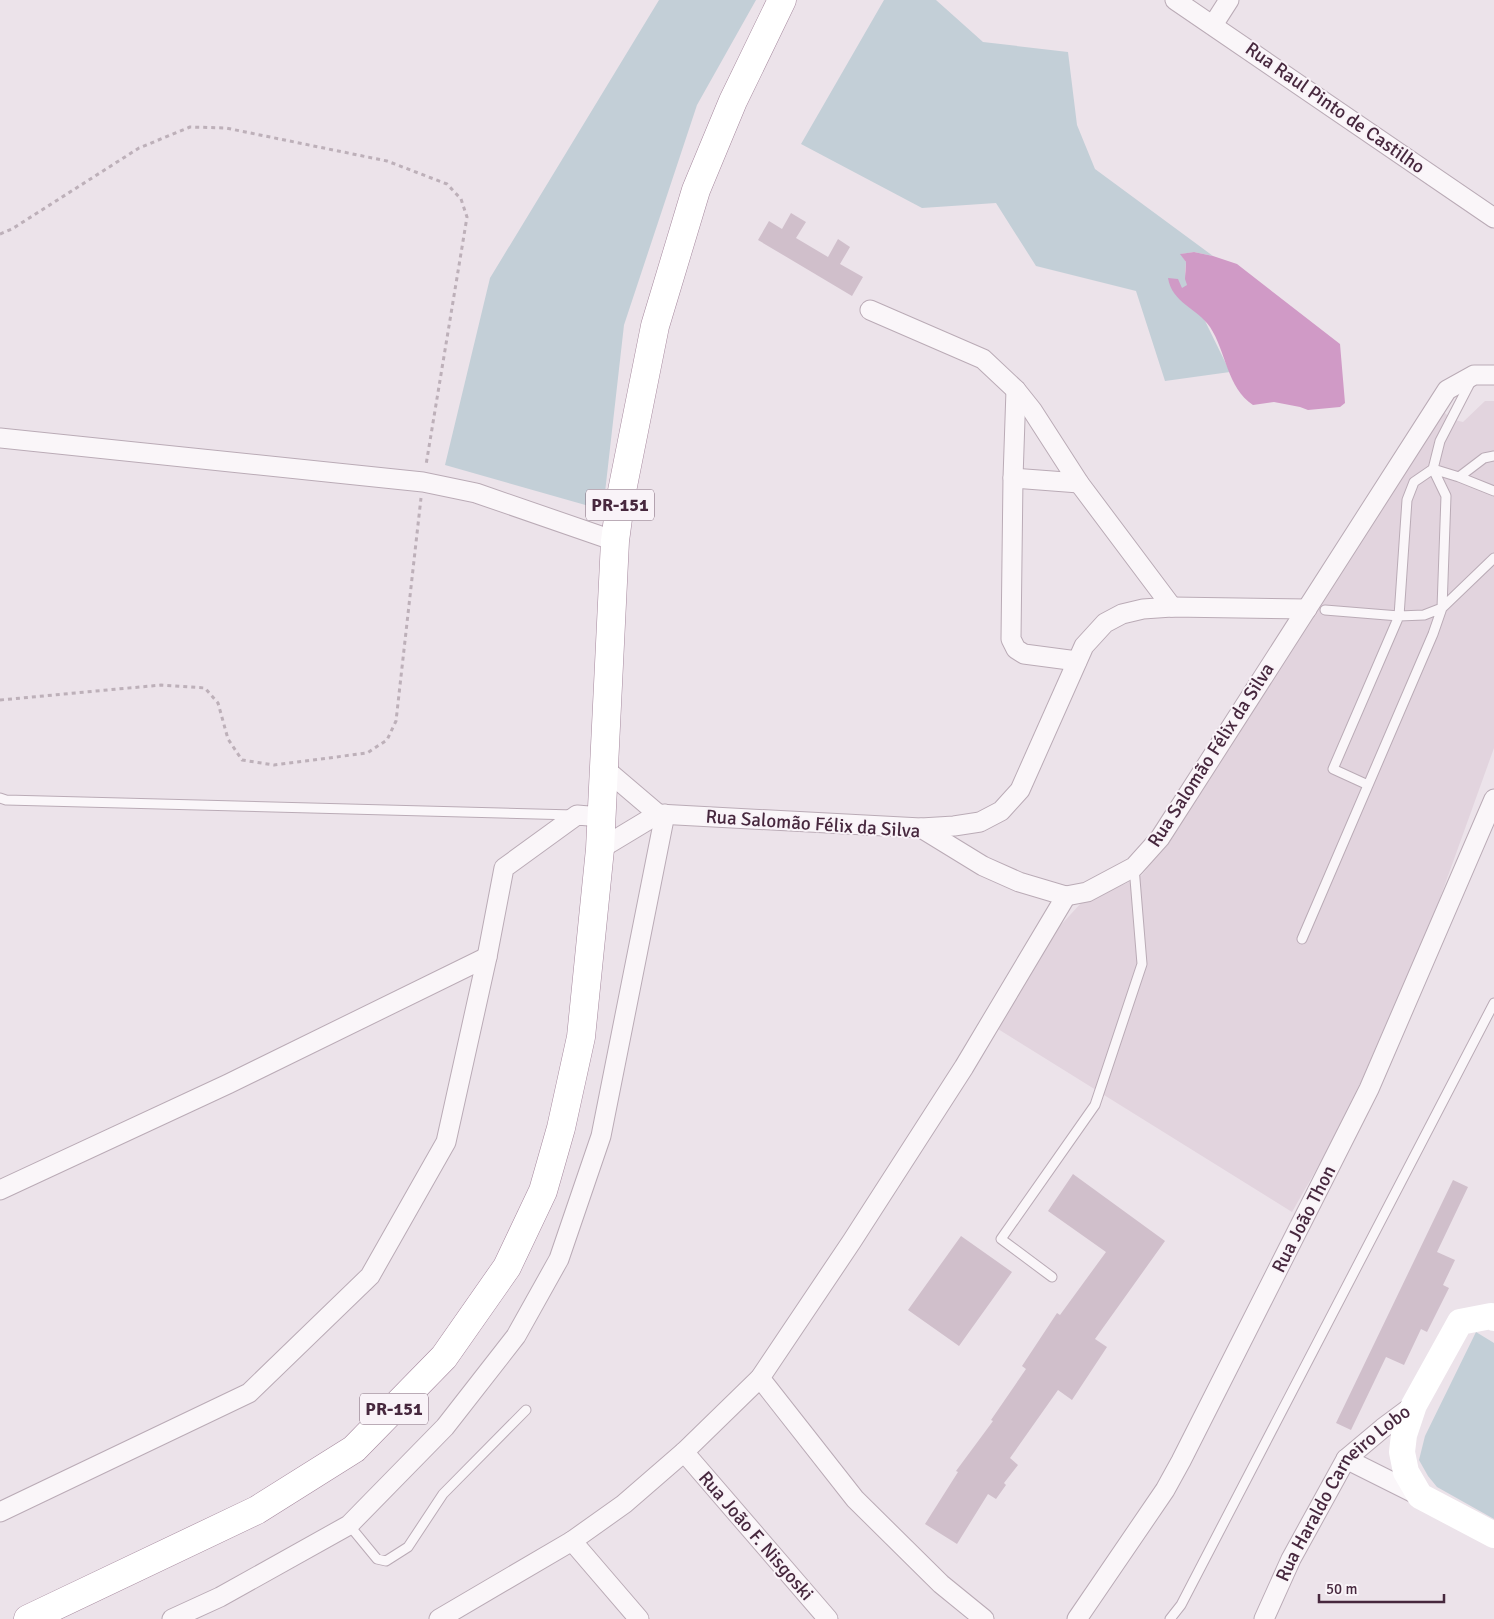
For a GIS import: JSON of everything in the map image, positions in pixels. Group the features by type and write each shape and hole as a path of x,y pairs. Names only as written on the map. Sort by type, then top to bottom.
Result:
{"highway":[{"name":"PR-151","path":"28,1619 257,1510 354,1449 444,1357 507,1267 543,1191 561,1128 581,1037 600,848 589,816 604,768 615,541 623,487 655,326 696,190 733,101 782,0"}],"street":[{"name":"Rua Raul Pinto de Castilho","path":"1175,0 1494,218"},
{"path":"1213,25 1229,0"},
{"path":"870,310 983,359 1016,390 1032,410 1079,483 1172,608"},
{"name":"Rua Salomão Félix da Silva","path":"662,814 921,828 983,866 1019,882 1066,896 1087,892 1110,881 1134,867 1160,838 1316,610 1446,390 1474,375 1494,375"},
{"path":"1016,390 1011,639 1016,649 1024,654 1077,661"},
{"path":"0,438 423,482 476,493 615,541"},
{"path":"1013,478 1079,483"},
{"path":"921,828 980,822 1001,812 1020,790 1084,646 1104,623 1122,614 1143,609 1316,610"},
{"path":"604,768 662,814"},
{"name":"Rua João Thon","path":"1077,1619 1165,1490 1181,1461 1369,1089 1494,799"},
{"path":"600,848 662,814"},
{"path":"172,1619 220,1597 349,1525 445,1427 516,1336 559,1259 601,1136 662,814"},
{"path":"0,1512 249,1393 370,1276 446,1142 487,957 504,868 589,816"},
{"path":"439,1619 572,1541 624,1504 684,1452 760,1378 852,1241 964,1067 1066,896"},
{"path":"0,1190 228,1084 487,957"},
{"name":"Rua Haraldo Carneiro Lobo","path":"1264,1619 1291,1559 1346,1459 1414,1405 1460,1322 1492,1314"},
{"path":"760,1378 855,1499 941,1584 984,1619"},
{"path":"1414,1405 1404,1435 1402,1452 1406,1472 1420,1496"},
{"name":"Rua João F. Nisgoski","path":"684,1452 828,1619"},
{"path":"1346,1459 1494,1535"},
{"path":"572,1541 639,1619"}],"lane":[{"path":"1302,939 1433,634 1442,608 1446,496 1433,469 1440,441 1474,375"},
{"path":"1459,477 1484,458 1494,456"},
{"path":"1433,469 1494,491"},
{"path":"1368,785 1333,769 1399,616 1407,500 1414,482 1433,469"},
{"path":"1316,610 1399,616 1424,615 1442,608 1494,558"},
{"path":"0,798 80,802 589,816"},
{"path":"1052,1277 1002,1239 1095,1105 1142,964 1134,867"},
{"path":"1170,1619 1181,1605 1494,1003"},
{"path":"349,1525 377,1559 386,1560 408,1547 443,1494 526,1410"}],"path":[{"path":"0,234 12,229 140,148 190,127 226,128 387,161 447,184 461,199 467,217 423,482 396,721 387,740 367,753 274,765 242,760 228,739 218,704 205,688 161,685 0,700"}],"shaded area":[{"path":"659,0 756,0 697,105 624,325 603,510 445,465 490,278"},
{"path":"884,0 936,0 983,42 1068,52 1077,125 1095,169 1213,256 1194,252 1181,254 1186,262 1187,284 1230,372 1165,381 1136,291 1036,266 996,203 922,208 801,144"},
{"path":"1194,252 1237,264 1340,344 1345,403 1340,407 1308,410 1274,402 1253,405 1244,398 1232,379 1210,327 1205,320 1174,294 1170,287 1168,278 1178,279 1182,288 1187,285 1185,279 1186,262 1180,254"},
{"path":"1485,401 1494,401 1494,748 1435,912 1342,1125 1292,1212 998,1029 1037,951 1082,902 1142,875 1173,834 1442,410 1451,419 1463,422"},
{"path":"1476,1332 1494,1343 1494,1519 1437,1487 1419,1460 1425,1436"}],"building":[{"path":"791,213 806,222 796,238 828,257 838,239 850,247 840,264 863,277 852,296 758,240 769,221 782,229"},
{"path":"1073,1174 1165,1241 1095,1339 1107,1347 1072,1400 1058,1390 1010,1458 1018,1465 1004,1483 1006,1485 996,1499 988,1494 957,1544 925,1524 958,1472 956,1471 993,1421 991,1420 1026,1369 1022,1366 1057,1313 1060,1315 1106,1252 1048,1211"},
{"path":"1453,1180 1468,1187 1437,1252 1455,1260 1443,1285 1449,1288 1427,1332 1421,1329 1404,1365 1386,1357 1351,1430 1336,1423"},
{"path":"961,1236 1012,1272 959,1346 908,1310"}]}
